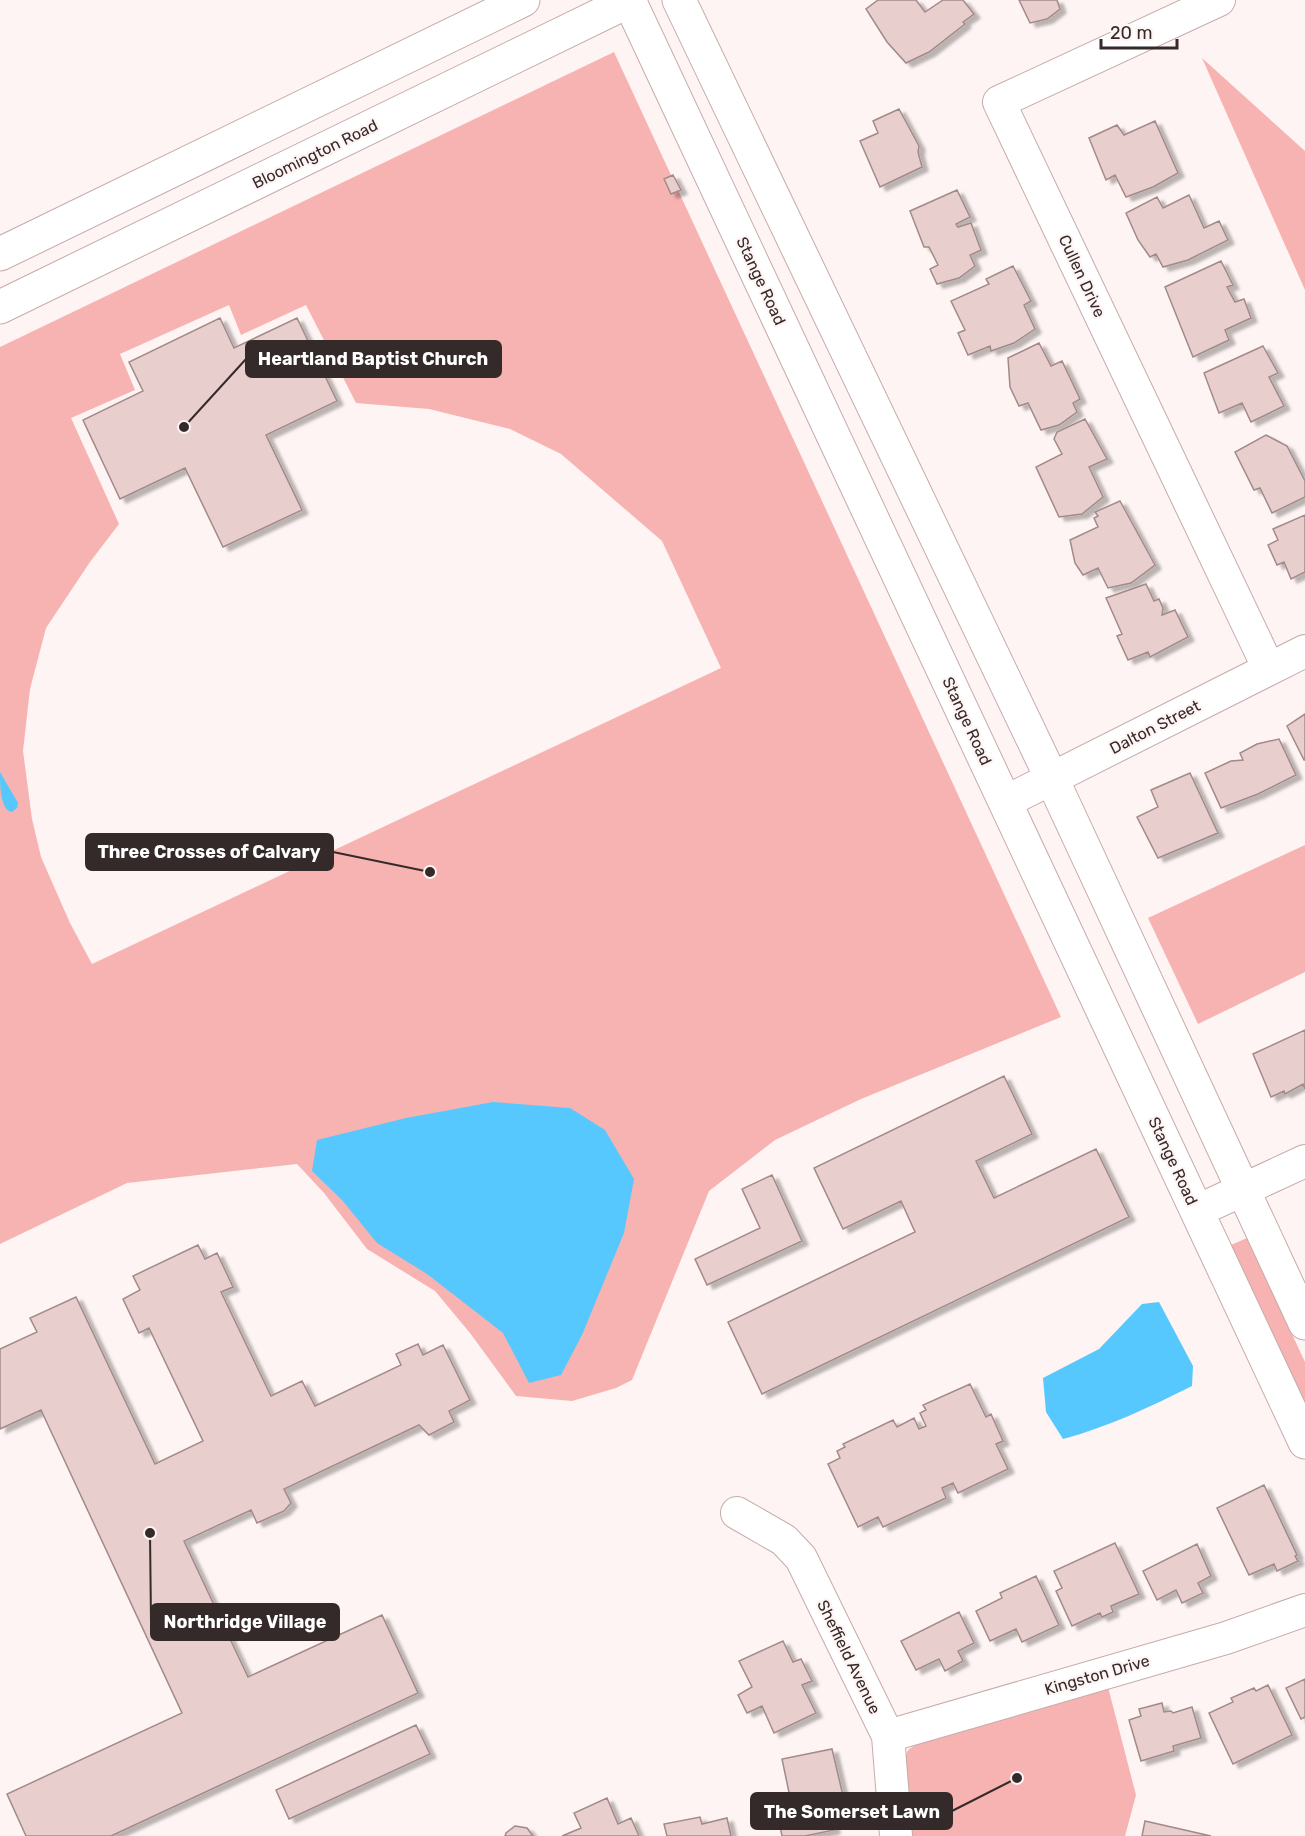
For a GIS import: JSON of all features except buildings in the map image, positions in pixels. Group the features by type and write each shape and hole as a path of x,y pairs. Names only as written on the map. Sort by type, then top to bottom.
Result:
{"main road":[{"path":"0,254 523,0"},
{"name":"Bloomington Road","path":"0,307 630,0"},
{"name":"Stange Road","path":"630,0 1305,1442"},
{"path":"679,0 1052,779 1305,1323"}],"street":[{"name":"Cullen Drive","path":"1219,0 999,102 1269,669"},
{"name":"Dalton Street","path":"1005,802 1305,651"},
{"path":"1197,1211 1305,1161"},
{"name":"Sheffield Avenue","path":"737,1513 784,1540 801,1558 888,1736 896,1836"},
{"name":"Kingston Drive","path":"888,1736 1226,1638 1305,1610"}],"shaded area":[{"path":"614,52 1061,1017 861,1099 775,1140 709,1191 632,1380 616,1388 572,1401 516,1396 470,1333 435,1291 367,1249 324,1193 297,1164 127,1183 0,1244 0,347","holes":["229,305 241,335 306,305 356,403 429,409 510,429 561,454 662,541 721,668 92,964 70,923 41,857 32,819 23,751 30,689 46,628 90,562 119,524 71,418 135,390 120,354"]},
{"path":"1202,58 1305,151 1305,290"},
{"path":"1305,845 1305,972 1198,1024 1148,918"},
{"path":"1247,1238 1305,1362 1305,1404 1231,1245"},
{"path":"1108,1687 1136,1795 1125,1836 907,1836 903,1761 908,1750 915,1745"}],"water":[{"path":"0,772 18,803 17,808 12,812 5,807 3,802"},
{"path":"493,1102 570,1108 605,1130 634,1179 624,1233 582,1335 561,1375 529,1383 503,1333 427,1274 377,1243 342,1200 312,1171 317,1140 406,1118"},
{"path":"1159,1302 1193,1366 1192,1386 1145,1409 1063,1439 1046,1412 1043,1378 1099,1349 1142,1304"}],"place":[{"name":"Heartland Baptist Church","path":"184,427"},
{"name":"Three Crosses of Calvary","path":"430,872"},
{"name":"Northridge Village","path":"150,1533"},
{"name":"The Somerset Lawn","path":"1017,1778"}]}
